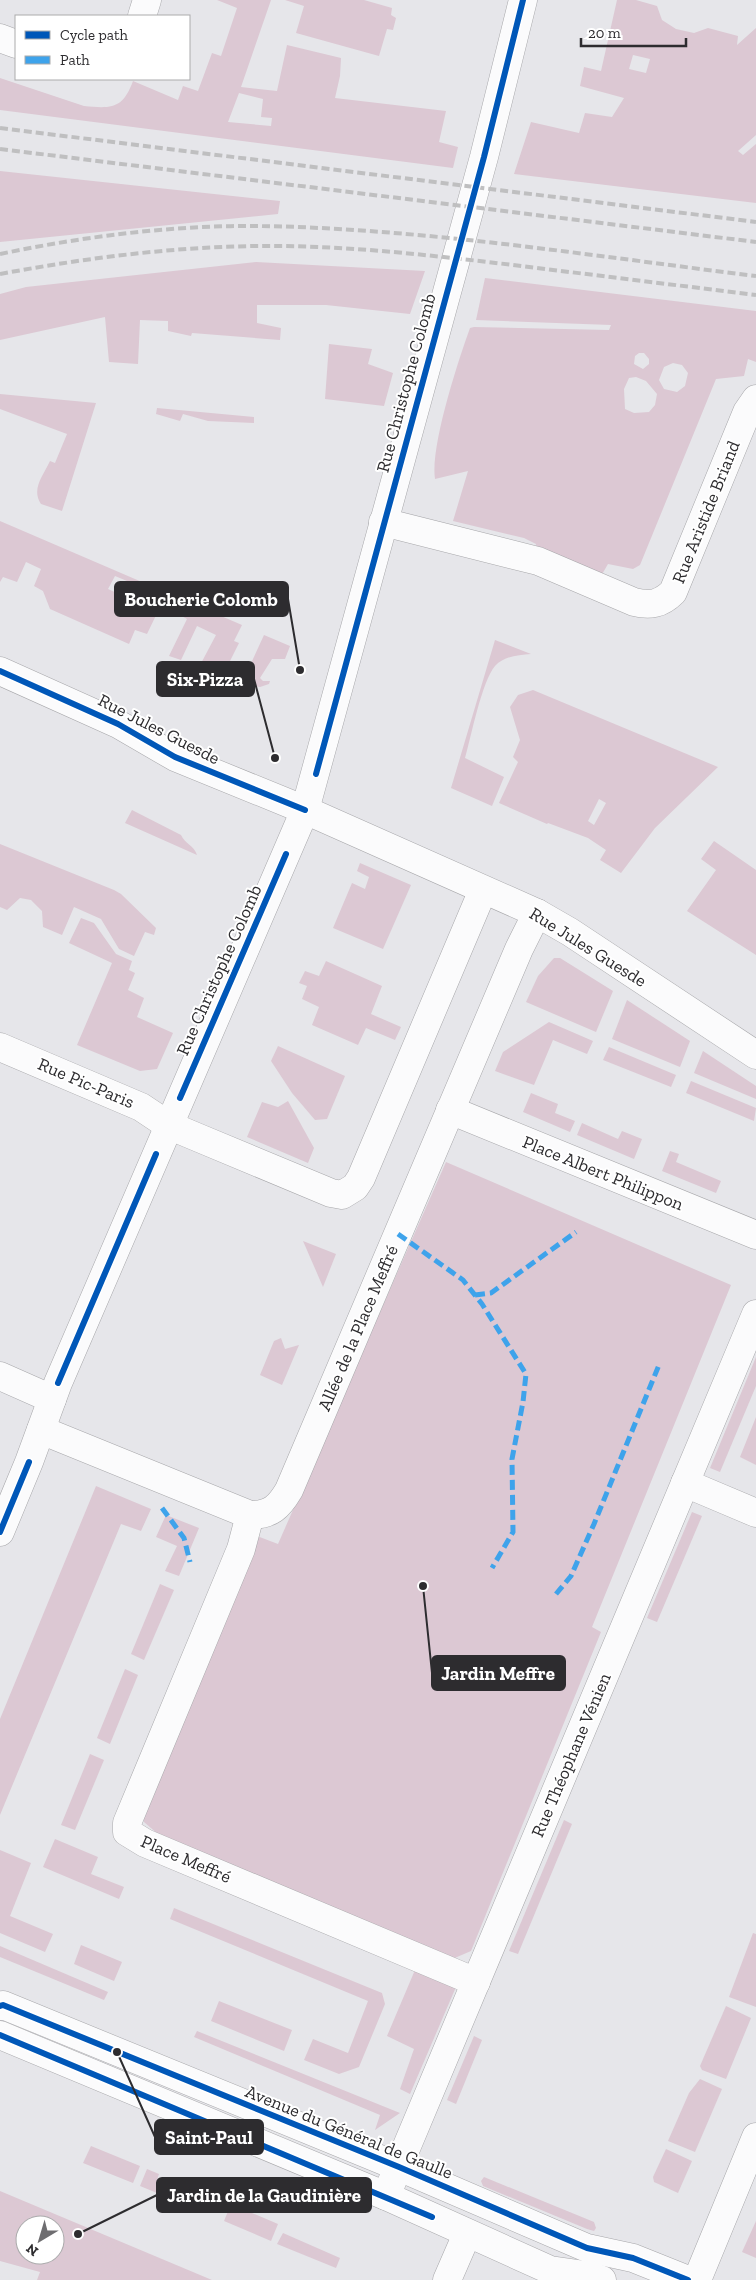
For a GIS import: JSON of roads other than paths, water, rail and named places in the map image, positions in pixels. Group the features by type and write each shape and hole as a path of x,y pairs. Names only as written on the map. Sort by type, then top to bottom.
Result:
{"street":[{"path":"142,15 147,0"},
{"name":"Rue Christophe Colomb","path":"0,1532 52,1399 168,1125 305,810 481,166 523,0"},
{"path":"0,38 15,44"},
{"name":"Rue Aristide Briand","path":"383,522 538,561 634,602 656,603 665,600 673,592 679,580 747,412 756,399"},
{"name":"Rue Jules Guesde","path":"0,671 118,724 175,757 305,810 537,913 570,932 756,1055"},
{"path":"168,1125 332,1193 342,1195 350,1192 361,1178 483,890"},
{"name":"Allée de la Place Meffré","path":"250,1515 264,1515 279,1507 289,1490 519,949 537,913"},
{"name":"Rue Pic-Paris","path":"0,1047 141,1106 168,1125"},
{"name":"Place Albert Philippon","path":"450,1110 756,1235"},
{"name":"Rue Théophane Vénien","path":"386,2196 756,1314"},
{"path":"0,1376 52,1399"},
{"path":"41,1430 250,1515"},
{"path":"685,1483 756,1513"},
{"name":"Place Meffré","path":"250,1515 241,1549 127,1823 127,1832 145,1842 476,1982"},
{"name":"Avenue du Général de Gaulle","path":"0,2006 4,2005 399,2167 587,2248 633,2258 688,2280"},
{"path":"0,2036 386,2196 550,2270 592,2276 602,2280"},
{"path":"697,2280 756,2137"},
{"path":"447,2280 467,2234"}],"railway":[{"path":"0,128 756,222"},
{"path":"0,149 756,242"},
{"path":"0,254 130,233 196,227 262,226 324,228 448,238 756,276"},
{"path":"0,274 96,258 161,251 225,247 290,246 418,254 756,295"}],"place":[{"name":"Boucherie Colomb","path":"300,670"},
{"name":"Six-Pizza","path":"275,758"},
{"name":"Jardin Meffre","path":"423,1586"},
{"name":"Saint-Paul","path":"117,2052"},
{"name":"Jardin de la Gaudinière","path":"78,2234"}]}
